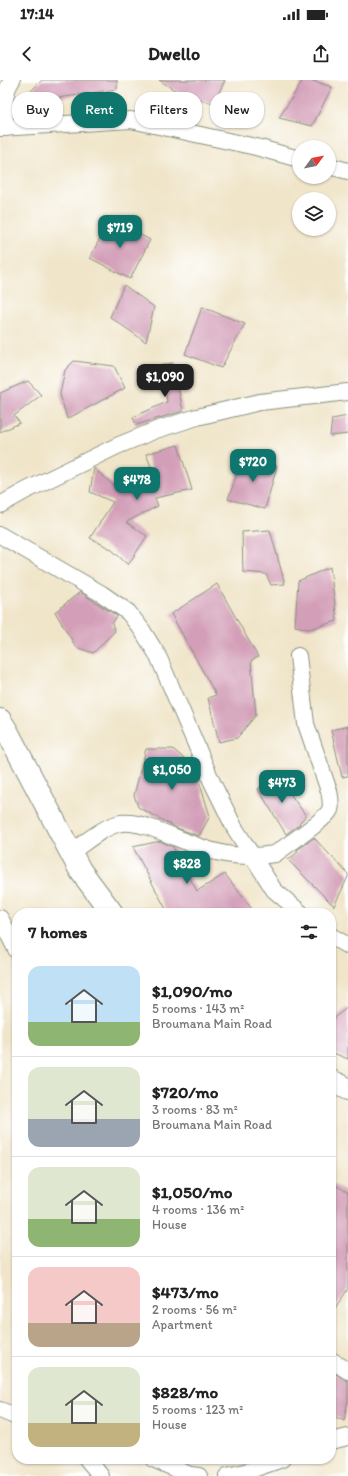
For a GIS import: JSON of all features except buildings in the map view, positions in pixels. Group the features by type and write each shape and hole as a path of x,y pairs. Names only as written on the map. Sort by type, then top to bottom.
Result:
{"main road":[{"path":"0,720 80,870 108,908"},
{"path":"336,1083 348,1089"}],"street":[{"path":"12,80 5,99 3,128 131,120 292,157"},
{"path":"336,168 348,172"},
{"path":"0,505 25,491 117,446 156,430 198,417 260,402 348,392"},
{"path":"0,535 102,594 128,612 158,656 212,782 234,827 274,890 295,908"},
{"path":"71,852 109,827 120,823 130,822 141,824 201,848 228,855 253,856 275,854 324,818 331,809 329,791 306,724 298,656"},
{"path":"0,918 12,941"},
{"path":"336,939 348,946"},
{"path":"336,1363 348,1371"},
{"path":"0,1410 12,1415"},
{"path":"336,1440 348,1437"},
{"path":"90,1464 101,1476"},
{"path":"165,1464 190,1475 199,1476"},
{"path":"227,1476 245,1472 268,1464"}]}
